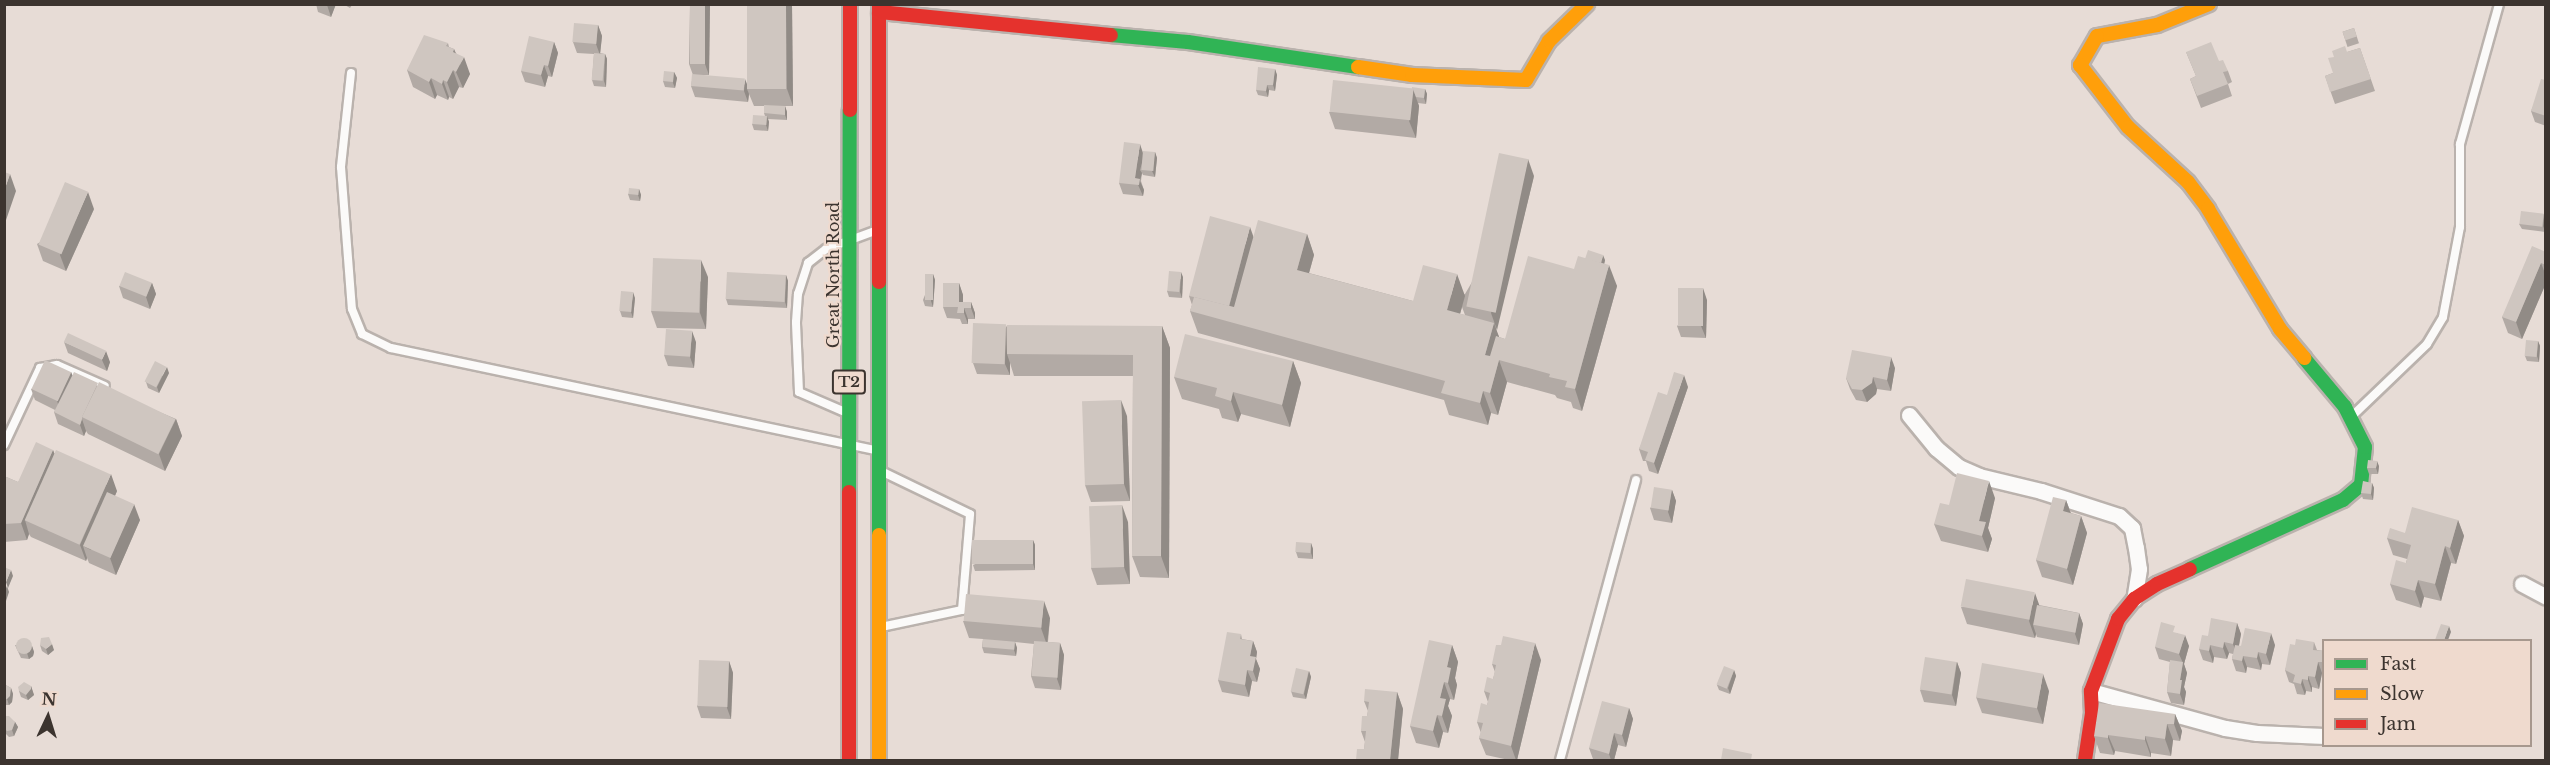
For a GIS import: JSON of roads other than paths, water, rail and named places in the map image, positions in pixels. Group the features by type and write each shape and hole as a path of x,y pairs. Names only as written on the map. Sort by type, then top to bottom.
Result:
{"street":[{"name":"Great North Road","path":"849,760 849,444 853,418 849,241 850,4"},
{"path":"879,8 1188,42 1412,75 1526,80 1549,41 1587,4"},
{"path":"2085,760 2092,713 2091,691 2118,619 2134,599 2157,584 2343,500 2361,485 2365,447 2345,407 2280,329 2208,209 2188,182 2128,128 2080,65 2097,36 2157,25 2209,4"},
{"name":"T2","path":"879,8 879,760"},
{"path":"1909,415 1936,448 1959,467 1979,476 2040,491 2120,516 2132,528 2136,548 2139,569 2134,599"},
{"path":"2522,584 2546,597"},
{"path":"2091,691 2225,728 2257,733 2322,736"}],"lane":[{"path":"2350,418 2427,344 2443,317 2460,227 2460,144 2499,4"},
{"path":"351,73 341,167 352,309 362,334 391,348 879,451"},
{"path":"853,418 799,392 796,322 800,285 808,263 826,249 878,230"},
{"path":"4,445 40,368 57,365 105,386"},
{"path":"870,435 879,451"},
{"path":"879,470 970,514 962,610 879,627"},
{"path":"1560,760 1636,480"}]}
